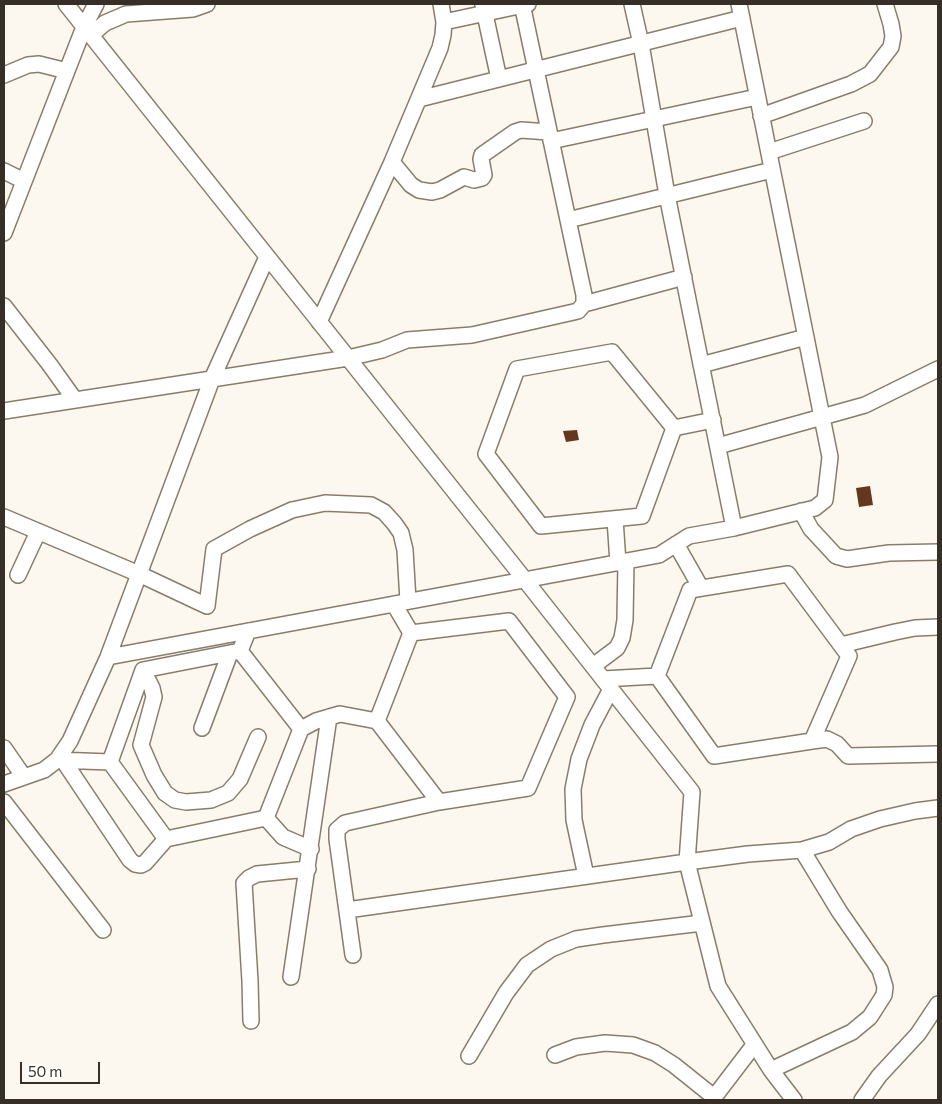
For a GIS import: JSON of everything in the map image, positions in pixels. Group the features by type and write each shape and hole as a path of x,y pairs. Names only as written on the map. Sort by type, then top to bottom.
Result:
{"street":[{"path":"66,4 526,580 692,792 686,862 718,986 754,1045 794,1100"},
{"path":"4,233 67,71 88,31 96,4"},
{"path":"88,31 126,14 193,10 208,4"},
{"path":"319,322 392,162 440,48 444,22 440,4"},
{"path":"444,22 484,8 524,4 584,295 584,304"},
{"path":"632,4 641,44 667,195 734,528"},
{"path":"762,116 851,84 870,74 891,47 892,30 885,4"},
{"path":"484,8 499,79"},
{"path":"108,657 660,555 689,536 734,528 815,508 825,500 830,456 740,11 641,44 419,99"},
{"path":"4,75 28,65 39,64 67,71"},
{"path":"392,162 411,185 419,190 432,192 440,190 464,177 474,180 482,178 484,175 482,155 515,132 521,130 550,137 757,97"},
{"path":"769,152 864,121"},
{"path":"568,220 772,170"},
{"path":"4,171 24,181"},
{"path":"4,784 44,770 60,760 70,741 108,657 212,379 267,257"},
{"path":"4,411 348,358 382,350 407,340 472,335 560,316 578,310 584,304 684,277"},
{"path":"4,306 21,326 75,400"},
{"path":"701,365 806,337"},
{"path":"612,352 674,428 642,516 541,526 486,454 517,369 612,352"},
{"path":"718,446 871,403 938,369"},
{"path":"674,428 712,420"},
{"path":"4,517 139,574 207,606 214,550 250,529 292,510 325,503 371,505 384,512 401,533 405,550 401,603 411,633 377,721"},
{"path":"801,511 811,529 836,556 847,559 889,553 938,552"},
{"path":"593,666 617,648 622,638 625,620 622,562 615,519"},
{"path":"18,575 38,532"},
{"path":"676,544 701,588"},
{"path":"657,676 690,590 788,574 849,656 812,741"},
{"path":"353,955 337,840 337,830 340,825 439,802 528,788 567,697 509,622 411,633"},
{"path":"841,645 915,628 938,627"},
{"path":"202,728 235,652 248,631"},
{"path":"144,670 235,652"},
{"path":"235,652 301,729"},
{"path":"144,670 154,697 141,745 147,762 165,793 175,800 186,802 211,800 228,793 240,779 258,737"},
{"path":"110,762 144,670"},
{"path":"607,684 657,676"},
{"path":"657,676 714,756 827,739 837,744 848,756 938,754"},
{"path":"586,876 574,820 573,789 579,759 607,684"},
{"path":"266,818 301,729 340,714 377,721 439,802"},
{"path":"291,977 329,717"},
{"path":"4,748 24,777"},
{"path":"60,760 110,762"},
{"path":"60,760 130,860 135,864 141,865 145,863 166,839 266,818"},
{"path":"110,762 166,839"},
{"path":"4,802 103,930"},
{"path":"347,910 686,862 748,854 802,850 829,842 851,830 880,819 938,808"},
{"path":"266,818 283,837 311,849"},
{"path":"771,1070 852,1032 870,1017 884,995 885,986 880,970 839,911 802,850"},
{"path":"251,1021 244,883 257,874 308,869"},
{"path":"469,1056 506,993 527,965 551,948 585,938 702,923"},
{"path":"862,1100 879,1076 918,1034 938,1004"},
{"path":"555,1055 586,1045 605,1043 633,1045 655,1053 674,1065 713,1099 754,1045"}],"building":[{"path":"577,430 579,440 566,442 563,431"},
{"path":"870,486 873,505 859,507 856,488"}]}
